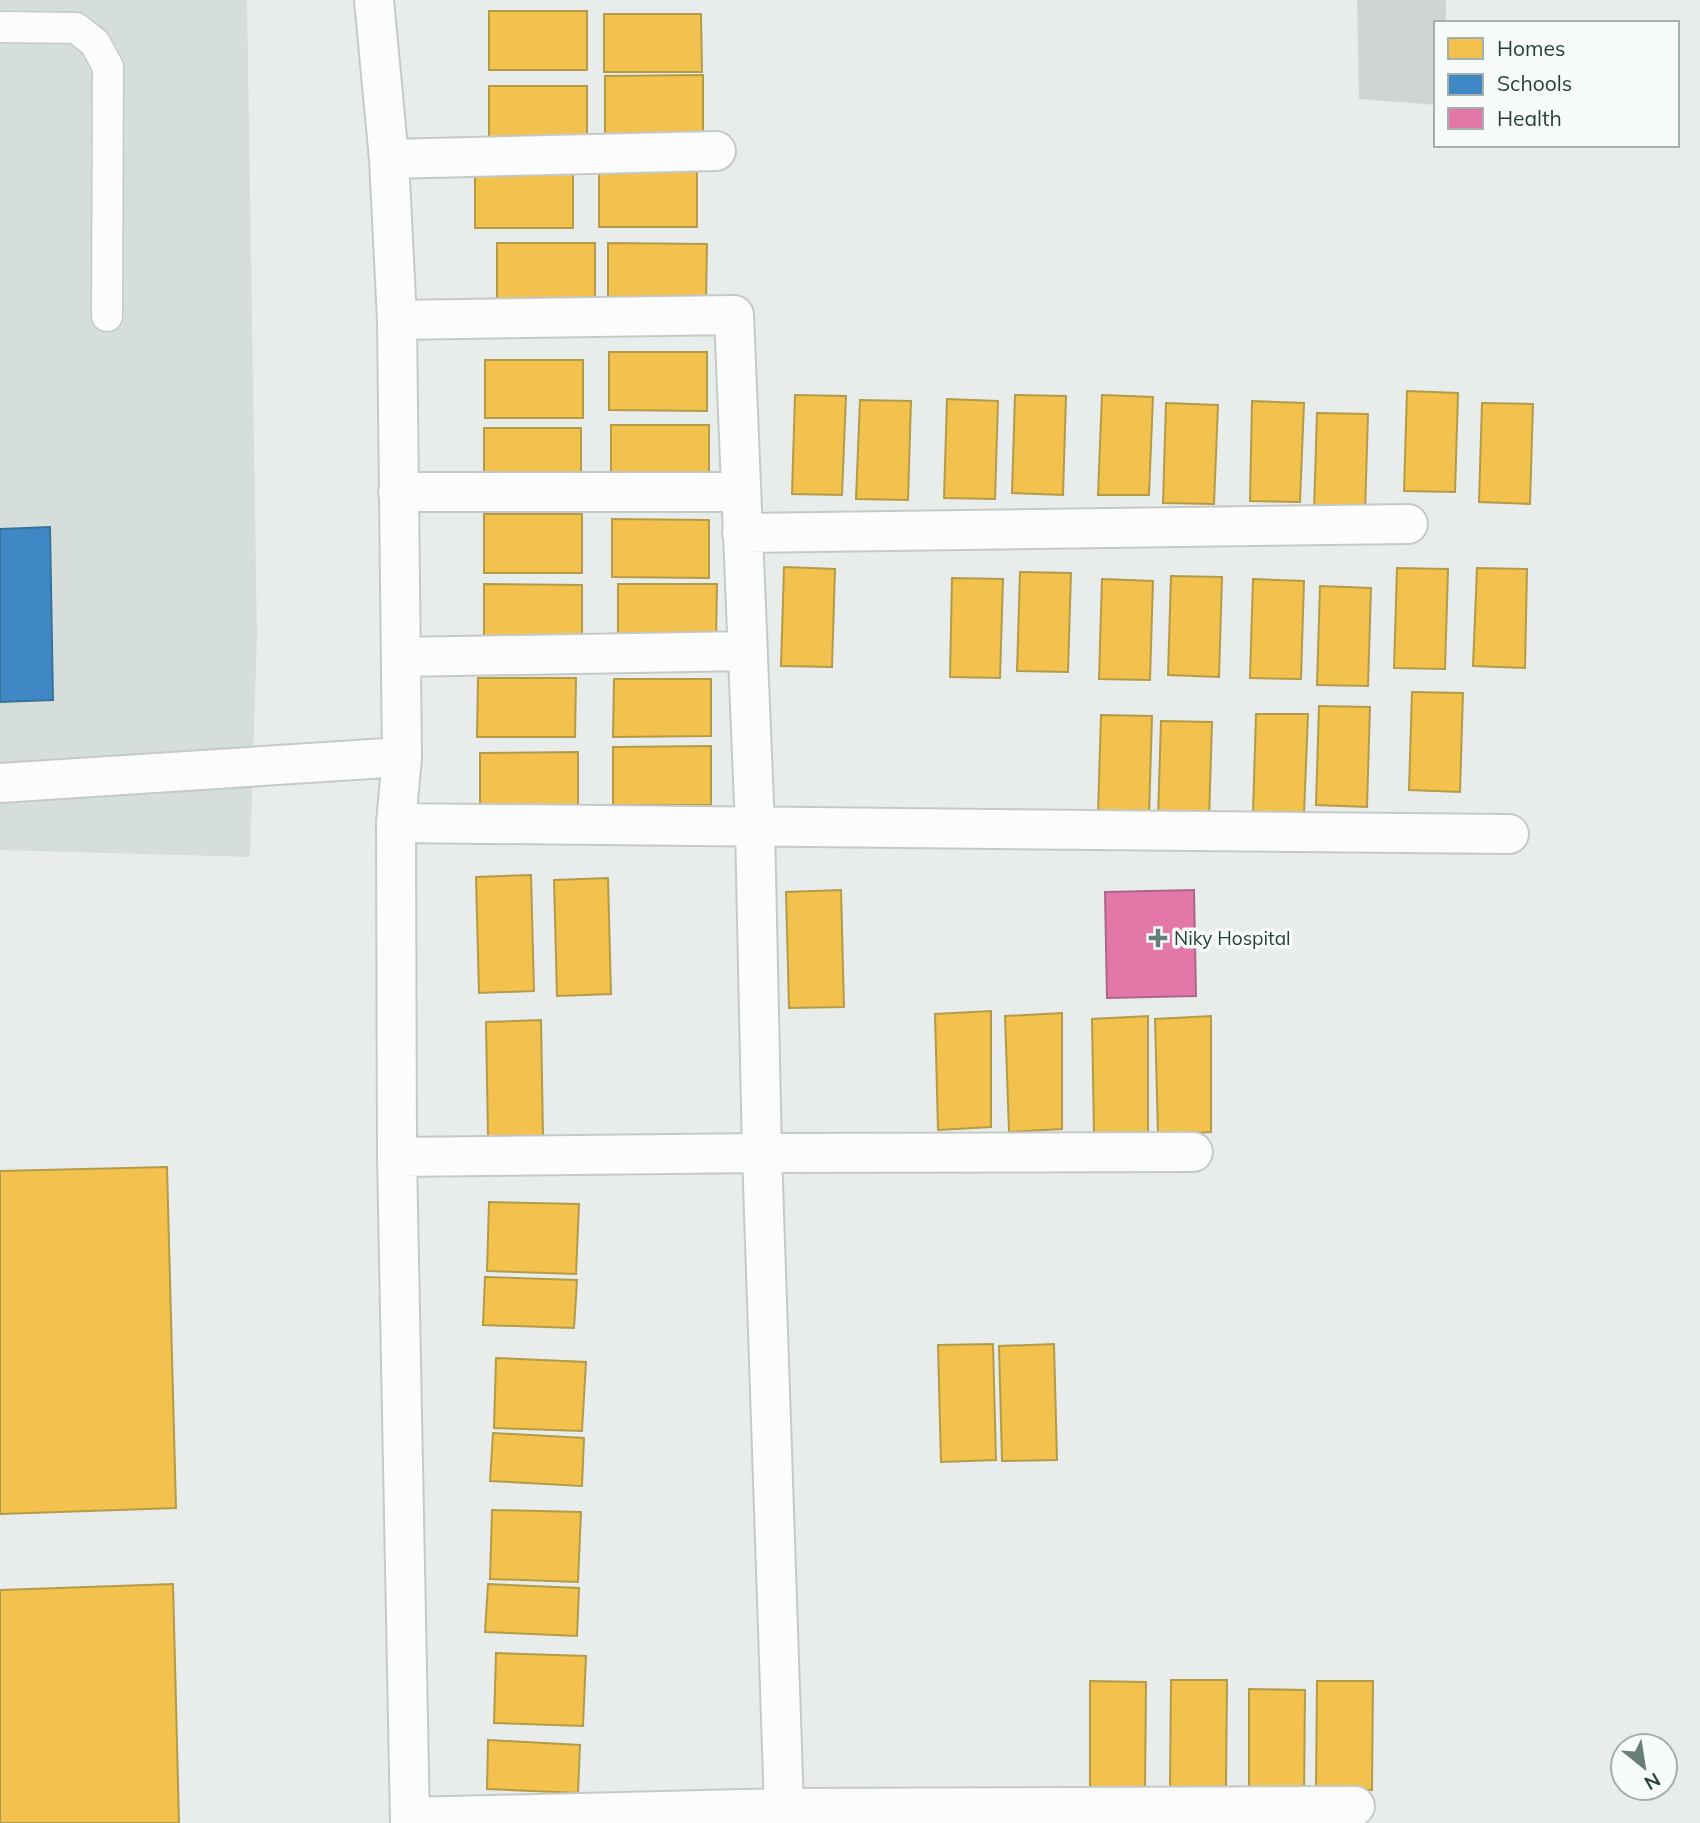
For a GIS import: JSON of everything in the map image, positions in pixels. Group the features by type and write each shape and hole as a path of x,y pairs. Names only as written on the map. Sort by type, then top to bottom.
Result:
{"street":[{"path":"374,0 389,159 397,320 402,757 396,823 397,1157 410,1820 784,1808 1355,1806"},
{"path":"389,159 716,151"},
{"path":"397,320 734,315 755,827 762,1153 784,1808"},
{"path":"398,492 741,492"},
{"path":"742,533 1408,524"},
{"path":"401,657 747,651"},
{"path":"0,783 402,757"},
{"path":"396,823 1509,834"},
{"path":"397,1157 1193,1152"}],"lane":[{"path":"0,27 76,28 95,43 108,66 107,316"}],"shaded area":[{"path":"0,0 247,0 257,635 250,857 0,850"}],"building: Homes":[{"path":"489,11 587,11 587,70 489,70"},
{"path":"604,14 701,14 702,72 604,72"},
{"path":"703,75 703,134 605,134 605,76"},
{"path":"489,86 587,86 587,145 489,145"},
{"path":"475,169 573,169 573,228 475,228"},
{"path":"599,169 697,169 697,227 599,227"},
{"path":"497,243 595,243 595,302 497,302"},
{"path":"608,243 707,244 706,302 608,302"},
{"path":"609,352 707,352 707,411 609,410"},
{"path":"485,360 583,360 583,418 485,418"},
{"path":"1407,391 1458,393 1455,492 1404,491"},
{"path":"795,395 846,396 842,495 792,494"},
{"path":"1015,395 1066,396 1063,495 1012,493"},
{"path":"1102,395 1153,397 1149,495 1098,495"},
{"path":"947,399 998,401 995,499 944,498"},
{"path":"860,400 911,401 908,500 856,499"},
{"path":"1252,401 1304,403 1300,502 1250,501"},
{"path":"1166,403 1218,405 1214,504 1163,503"},
{"path":"1482,403 1533,404 1530,504 1479,502"},
{"path":"1317,413 1368,414 1365,513 1314,511"},
{"path":"611,425 709,425 709,483 611,484"},
{"path":"484,428 581,428 581,486 484,486"},
{"path":"484,514 582,514 582,573 484,573"},
{"path":"612,519 709,520 709,578 612,577"},
{"path":"784,567 835,569 832,667 781,666"},
{"path":"1397,568 1448,569 1445,669 1394,668"},
{"path":"1477,568 1527,569 1525,668 1473,666"},
{"path":"1020,572 1071,573 1068,672 1017,671"},
{"path":"1171,576 1222,577 1219,677 1168,675"},
{"path":"952,578 1003,579 1000,678 950,677"},
{"path":"1102,579 1153,581 1150,680 1099,679"},
{"path":"1253,579 1304,581 1301,679 1250,678"},
{"path":"484,584 582,585 582,643 484,643"},
{"path":"618,584 717,584 716,642 618,642"},
{"path":"1320,586 1371,588 1368,686 1317,685"},
{"path":"478,678 576,678 575,737 477,737"},
{"path":"614,679 711,679 711,736 613,737"},
{"path":"1412,692 1463,693 1460,792 1409,790"},
{"path":"1319,706 1370,707 1367,807 1316,805"},
{"path":"1256,714 1308,714 1304,814 1253,813"},
{"path":"1101,715 1152,716 1149,816 1098,814"},
{"path":"1161,721 1212,722 1209,821 1158,819"},
{"path":"711,746 711,805 613,805 613,747"},
{"path":"578,752 578,811 480,811 480,753"},
{"path":"531,875 534,991 479,993 476,877"},
{"path":"608,878 611,994 557,996 554,880"},
{"path":"841,890 844,1007 789,1008 786,892"},
{"path":"991,1011 991,1127 938,1130 935,1014"},
{"path":"1062,1013 1062,1129 1009,1132 1005,1016"},
{"path":"1148,1016 1148,1132 1094,1134 1092,1019"},
{"path":"1211,1016 1211,1132 1158,1135 1155,1019"},
{"path":"541,1020 543,1136 488,1137 486,1022"},
{"path":"167,1167 176,1508 0,1514 0,1171"},
{"path":"489,1202 579,1204 576,1274 487,1271"},
{"path":"485,1277 577,1280 574,1328 483,1325"},
{"path":"993,1344 996,1460 941,1462 938,1345"},
{"path":"1054,1344 1057,1460 1002,1461 999,1346"},
{"path":"496,1358 586,1362 582,1431 494,1428"},
{"path":"493,1433 584,1438 582,1486 490,1481"},
{"path":"492,1510 581,1512 578,1582 490,1579"},
{"path":"173,1584 179,1823 0,1823 0,1590"},
{"path":"488,1584 579,1588 577,1636 485,1632"},
{"path":"496,1653 586,1656 583,1726 494,1723"},
{"path":"1171,1680 1227,1680 1226,1789 1170,1789"},
{"path":"1090,1681 1146,1682 1145,1791 1090,1791"},
{"path":"1317,1681 1373,1681 1372,1790 1316,1790"},
{"path":"1249,1689 1305,1690 1304,1799 1249,1799"},
{"path":"488,1740 580,1745 578,1793 487,1789"}],"building: Schools":[{"path":"50,527 53,700 0,702 0,529"}],"building: Health":[{"path":"1194,890 1196,996 1107,998 1105,892"}],"building: Other":[{"path":"1358,0 1445,0 1445,21 1434,21 1434,104 1360,98"}],"place":[{"name":"Niky Hospital","path":"1158,938"}]}
